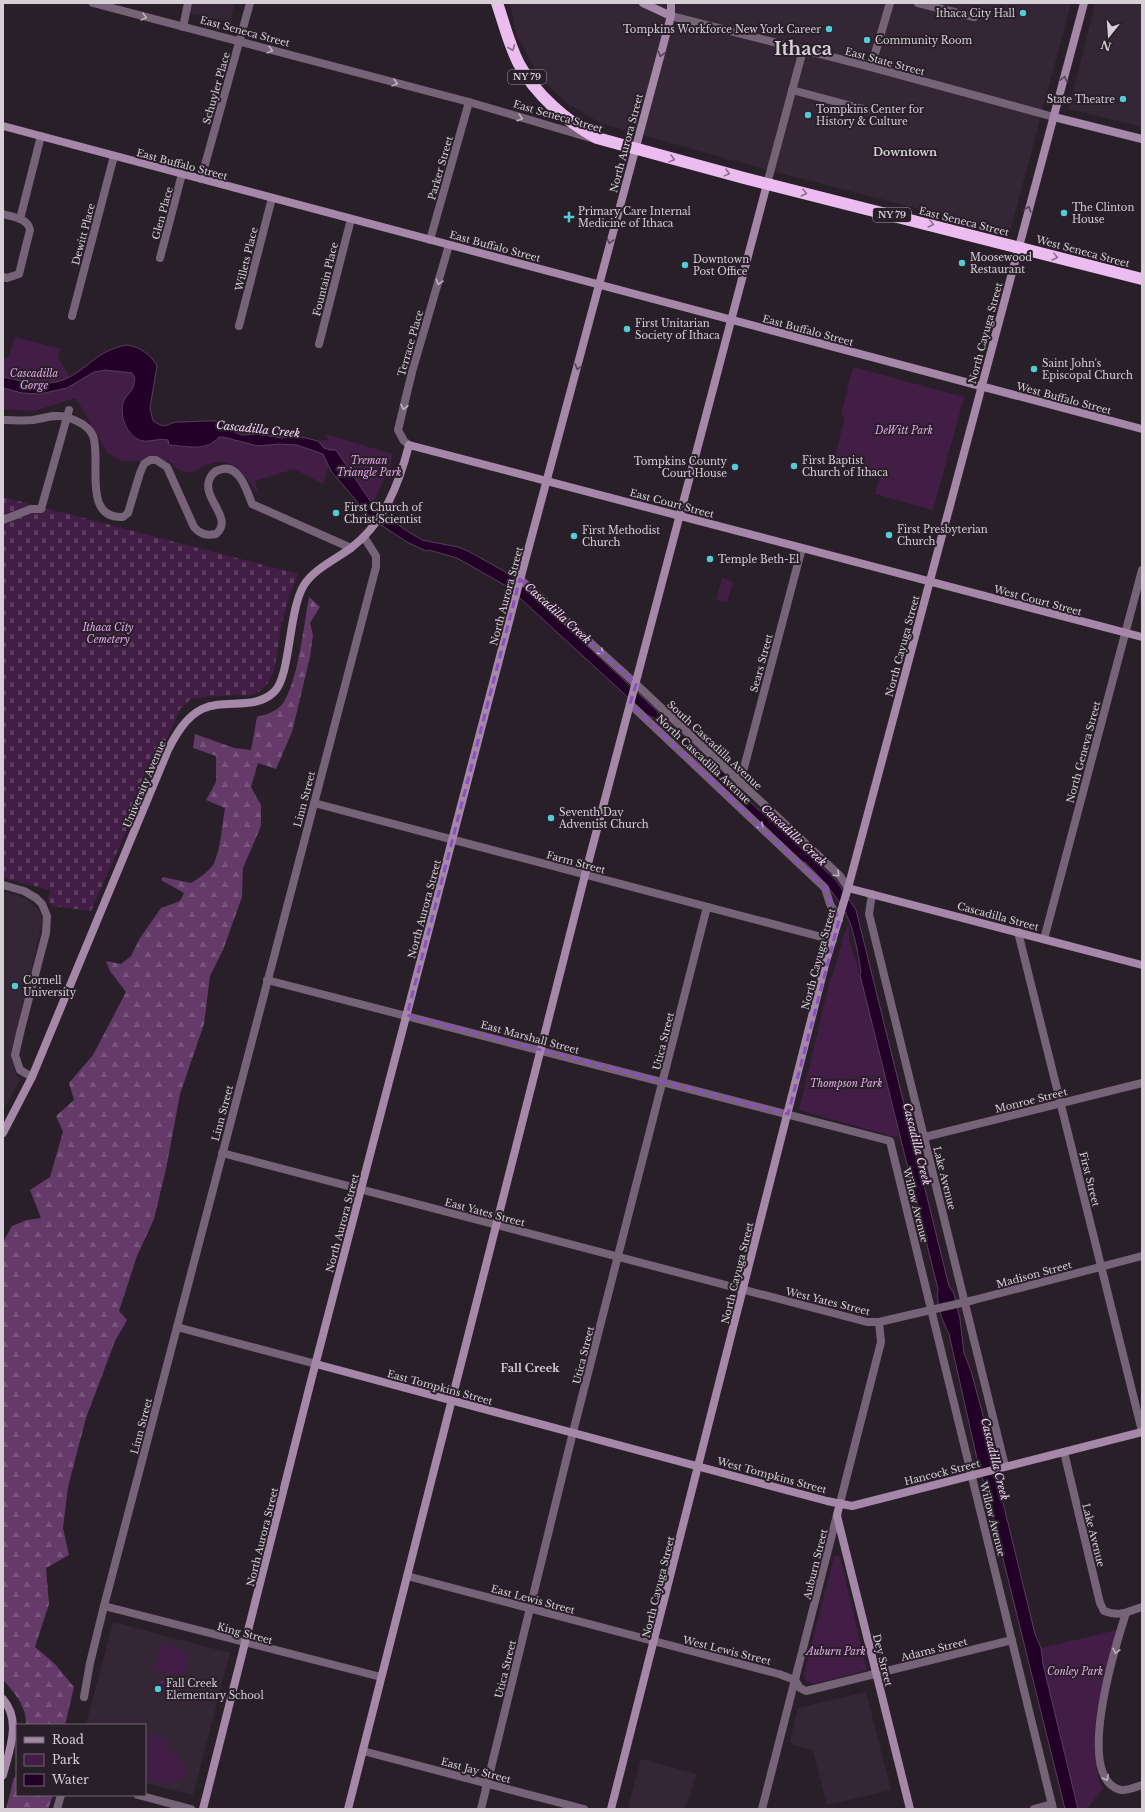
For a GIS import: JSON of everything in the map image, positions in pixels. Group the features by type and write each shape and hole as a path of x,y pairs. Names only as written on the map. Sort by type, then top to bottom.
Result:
{"highway":[{"name":"NY 79","path":"500,6 512,49 519,64 534,86 555,108 578,126 597,138 608,142"},
{"name":"East Seneca Street","path":"608,142 766,184 1018,247"},
{"name":"West Seneca Street","path":"1018,247 1142,279"}],"street":[{"name":"East Seneca Street","path":"93,3 120,6 183,27 469,102 569,133 608,142"},
{"path":"183,27 188,3"},
{"name":"Schuyler Place","path":"201,179 250,3"},
{"name":"East State Street","path":"643,3 671,16 871,67 1054,117"},
{"name":"North Aurora Street","path":"203,1809 361,1189 520,579 671,16 671,3"},
{"path":"871,67 890,3"},
{"path":"918,3 974,17"},
{"name":"North Cayuga Street","path":"611,1809 833,940 1084,3"},
{"path":"348,1809 451,1400 630,704 732,320 766,184 803,50"},
{"path":"792,90 867,110"},
{"name":"Parker Street","path":"430,240 469,102"},
{"path":"1054,117 1142,139"},
{"name":"East Buffalo Street","path":"3,126 982,386"},
{"path":"20,219 41,136"},
{"name":"Dewitt Place","path":"72,316 114,156"},
{"name":"Glen Place","path":"160,258 182,174"},
{"name":"Willets Place","path":"239,326 272,198"},
{"path":"3,214 26,221 30,230 19,274 7,278 3,277"},
{"name":"Fountain Place","path":"319,344 351,219"},
{"name":"Terrace Place","path":"409,445 404,441 398,430 412,372 449,244"},
{"name":"West Buffalo Street","path":"982,386 1142,428"},
{"path":"3,420 25,420 68,414 88,428 93,435 95,443 95,486 98,499 103,509 109,514 124,517 128,513 144,464 150,460 156,460 167,467 194,527 203,534 216,534 221,530 222,523 209,494 208,482 215,471 228,469 239,476 244,482 252,504 351,548"},
{"path":"3,520 31,509 41,509 68,414"},
{"name":"East Court Street","path":"409,445 930,581"},
{"name":"University Avenue","path":"3,1133 32,1077 168,750 177,733 187,720 202,709 217,705 264,700 276,690 283,675 292,621 303,586 313,575 364,537 375,525 385,510 394,491 409,445"},
{"name":"Linn Street","path":"84,1697 90,1663 104,1606 376,563 374,552 364,537"},
{"name":"Sears Street","path":"740,783 802,548"},
{"name":"North Geneva Street","path":"1044,939 1142,570"},
{"path":"520,579 636,684"},
{"name":"West Court Street","path":"930,581 1142,637"},
{"name":"South Cascadilla Avenue","path":"636,684 840,876 848,888"},
{"name":"North Cascadilla Avenue","path":"630,704 825,888 830,904 839,920"},
{"name":"Farm Street","path":"314,803 833,940"},
{"path":"3,885 24,891 36,898 42,904 47,916 46,933 15,1055 20,1070 32,1077"},
{"name":"Cascadilla Street","path":"848,888 1142,965"},
{"name":"Lake Avenue","path":"872,894 869,914 925,1137 962,1302 1003,1467"},
{"name":"Utica Street","path":"480,1809 573,1432 707,907"},
{"name":"First Street","path":"1018,932 1142,1432"},
{"name":"East Marshall Street","path":"268,980 890,1141"},
{"name":"Monroe Street","path":"925,1137 1142,1084"},
{"name":"Willow Avenue","path":"890,1141 975,1474 1012,1640 1052,1807"},
{"name":"East Yates Street","path":"222,1153 744,1290"},
{"name":"Madison Street","path":"934,1309 1142,1256"},
{"name":"West Yates Street","path":"744,1290 867,1322 879,1322 934,1309"},
{"name":"Auburn Street","path":"762,1809 881,1342 879,1322"},
{"name":"East Tompkins Street","path":"177,1327 699,1465"},
{"name":"Hancock Street","path":"840,1503 852,1506 1142,1432"},
{"name":"Lake Avenue","path":"1064,1452 1100,1603 1104,1611 1114,1615 1126,1613"},
{"name":"West Tompkins Street","path":"699,1465 840,1503"},
{"name":"Dey Street","path":"837,1515 910,1809"},
{"name":"East Lewis Street","path":"407,1576 654,1641"},
{"name":"King Street","path":"104,1606 381,1677"},
{"path":"1142,1607 1126,1613 1103,1702 1098,1734 1098,1750 1101,1770 1109,1784 1123,1790 1142,1785"},
{"name":"Adams Street","path":"795,1680 800,1688 806,1691 1012,1640"},
{"name":"West Lewis Street","path":"654,1641 779,1674 795,1680"},
{"path":"3,1699 9,1709 13,1723 12,1740 3,1775"},
{"name":"East Jay Street","path":"363,1750 584,1809"},
{"path":"57,1809 61,1796"},
{"path":"142,1796 192,1809"},
{"path":"1034,1809 1052,1807"}],"highlighted area":[{"path":"520,579 636,684 630,704 825,888 839,920 788,1114 407,1015"}],"shaded area":[{"path":"184,3 235,3 230,22 182,11"},
{"path":"510,3 1071,3 1010,232 771,171 600,123 564,101 545,82 534,67 516,35"},
{"path":"1095,3 1142,3 1142,127 1069,109"},
{"name":"Cornell University","path":"3,891 25,898 36,907 43,919 11,1053 15,1073 20,1080 3,1110"},
{"name":"Fall Creek Elementary School","path":"113,1622 230,1653 193,1795 146,1783 146,1724 86,1724"},
{"path":"866,1692 891,1790 827,1805 813,1750 793,1745 790,1741 798,1708"},
{"path":"641,1759 697,1774 685,1809 636,1809 628,1807"}],"green space":[{"path":"887,62 908,62 909,74 888,74"},
{"name":"Cascadilla Gorge","path":"15,337 61,349 58,358 70,377 85,365 134,354 142,427 236,438 282,441 329,440 325,434 393,454 390,466 367,517 341,480 331,458 323,484 294,469 255,481 259,496 239,470 225,463 218,462 209,464 192,473 179,470 168,461 121,461 107,453 76,398 34,411 3,409 3,358 8,357"},
{"name":"DeWitt Park","path":"853,367 964,397 933,510 875,494 881,472 834,460 845,417 841,415"},
{"name":"Ithaca City Cemetery","path":"3,497 298,574 290,594 282,622 274,671 270,680 263,689 253,695 211,696 191,699 180,709 91,911 52,906 48,899 50,890 3,878"},
{"path":"722,578 733,582 727,603 716,600"},
{"path":"309,597 320,607 310,623 313,635 310,657 292,732 276,769 258,763 251,787 261,805 261,826 243,868 242,897 223,950 210,976 204,1024 180,1094 166,1169 154,1219 137,1256 119,1311 127,1320 115,1341 86,1418 68,1487 63,1528 69,1555 46,1568 49,1604 35,1647 54,1663 74,1687 65,1724 26,1724 25,1712 22,1706 16,1695 3,1680 3,1242 12,1226 27,1220 41,1218 30,1190 50,1177 63,1132 56,1116 74,1100 69,1083 93,1055 126,992 110,971 106,961 121,964 131,956 140,938 161,908 180,901 184,893 161,880 163,877 191,883 201,877 214,863 220,843 225,808 206,800 216,782 216,756 193,748 195,734 234,748 251,750 257,717 278,709 288,694 293,681 303,637"},
{"name":"Thompson Park","path":"849,923 849,939 860,975 899,1136 895,1137 799,1110 830,980"},
{"name":"Auburn Park","path":"836,1555 840,1557 867,1670 813,1684 806,1681 804,1674 834,1557"},
{"name":"Conley Park","path":"1117,1630 1103,1681 1096,1715 1095,1750 1097,1770 1103,1788 1087,1809 1078,1809 1043,1664 1041,1648"},
{"path":"161,1642 188,1653 186,1675 154,1672"},
{"path":"164,1679 186,1684 183,1694 156,1687 159,1681"},
{"path":"146,1733 164,1737 167,1743 165,1750 176,1753 187,1772 186,1777 171,1785 146,1778"},
{"path":"14,1777 16,1778 16,1796 53,1796 48,1809 6,1809"}],"water":[{"path":"127,345 144,352 151,357 157,365 150,408 153,421 158,424 165,426 175,422 222,422 228,423 232,431 242,435 256,434 282,438 294,435 318,441 324,448 336,450 373,505 404,529 422,540 458,547 468,551 511,575 742,790 751,803 835,879 856,910 949,1286 954,1294 960,1319 964,1353 971,1371 995,1460 999,1486 1035,1634 1041,1648 1043,1664 1078,1809 1065,1809 978,1463 949,1334 940,1312 938,1289 860,975 861,972 855,940 851,925 841,905 821,878 805,862 803,863 716,780 656,719 647,715 508,587 457,558 429,550 426,551 407,542 372,519 331,471 323,454 297,445 279,444 258,446 223,437 219,437 209,445 196,447 169,445 168,440 143,441 137,439 125,425 122,412 124,400 133,387 135,378 132,373 105,370 94,372 67,388 40,394 22,393 3,388 3,377 26,382 40,383 63,380 72,376 107,351"}],"place":[{"name":"Ithaca City Hall","path":"1023,13"},
{"name":"Tompkins Workforce New York Career","path":"829,29"},
{"name":"Community Room","path":"867,40"},
{"name":"State Theatre","path":"1123,99"},
{"name":"Tompkins Center for History & Culture","path":"808,115"},
{"name":"The Clinton House","path":"1064,213"},
{"name":"Primary Care Internal Medicine of Ithaca","path":"569,217"},
{"name":"Moosewood Restaurant","path":"962,263"},
{"name":"Downtown Post Office","path":"685,265"},
{"name":"First Unitarian Society of Ithaca","path":"627,329"},
{"name":"Saint John's Episcopal Church","path":"1034,369"},
{"name":"First Baptist Church of Ithaca","path":"794,466"},
{"name":"Tompkins County Court House","path":"735,467"},
{"name":"First Church of Christ Scientist","path":"336,513"},
{"name":"First Presbyterian Church","path":"889,535"},
{"name":"First Methodist Church","path":"574,536"},
{"name":"Temple Beth-El","path":"710,559"},
{"name":"Seventh Day Adventist Church","path":"551,818"},
{"name":"Cornell University","path":"15,986"},
{"name":"Fall Creek Elementary School","path":"158,1689"}],"district":[{"name":"Ithaca","path":"803,49"},
{"name":"Downtown","path":"905,152"},
{"name":"Fall Creek","path":"530,1368"}],"water label":[{"name":"Cascadilla Creek","path":"258,429"},
{"name":"Cascadilla Creek","path":"558,613"},
{"name":"Cascadilla Creek","path":"794,835"},
{"name":"Cascadilla Creek","path":"917,1144"},
{"name":"Cascadilla Creek","path":"995,1459"}],"park label":[{"name":"Treman Triangle Park","path":"369,466"}]}
